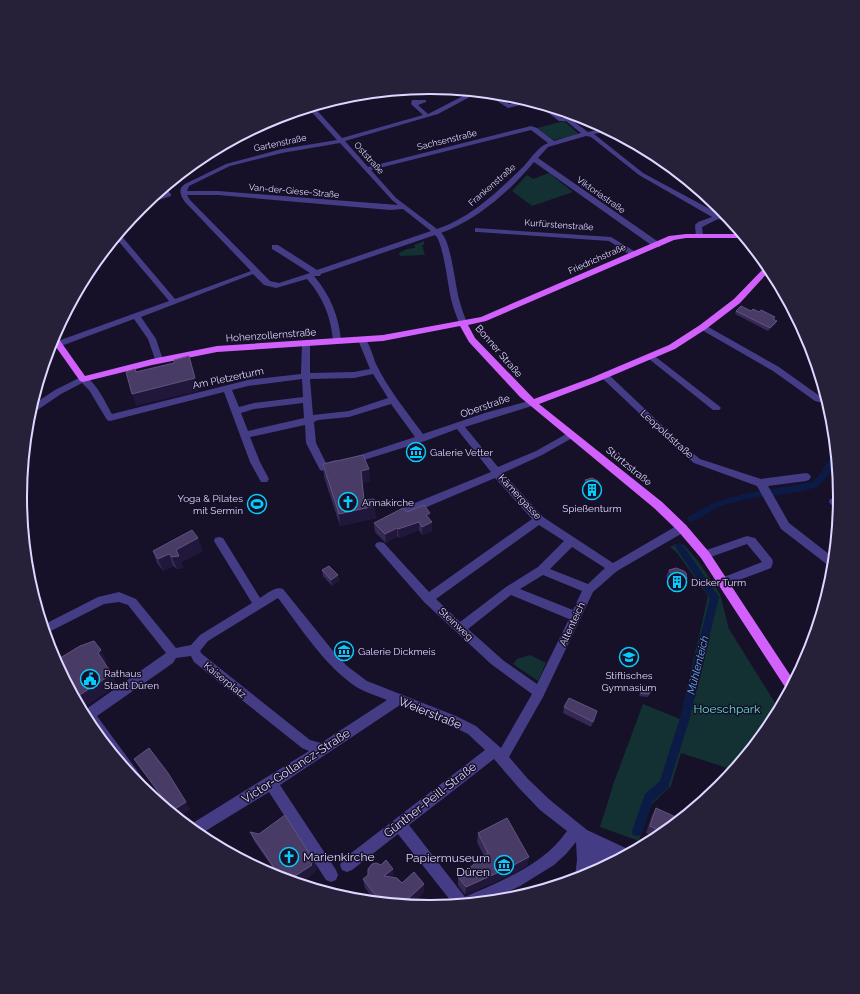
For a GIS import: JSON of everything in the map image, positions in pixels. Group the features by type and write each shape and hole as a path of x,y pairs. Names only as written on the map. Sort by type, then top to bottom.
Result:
{"main road":[{"name":"Friedrichstraße","path":"463,324 497,313 679,236 737,236"},
{"name":"Oberstraße","path":"532,403 605,376 652,357 672,347 737,301 764,272"},
{"name":"Hohenzollernstraße","path":"83,379 159,360 217,350 362,340 463,324"},
{"name":"Bonner Straße","path":"463,324 468,335 532,403"},
{"path":"58,343 83,379"},
{"name":"Stürtzstraße","path":"532,403 658,506 682,528 705,555 724,582 788,680"}],"street":[{"name":"Gartenstraße","path":"183,191 187,185 228,165 282,151 340,140 427,116 449,107 469,96"},
{"path":"499,100 508,106 517,104"},
{"path":"415,104 427,116"},
{"name":"Oststraße","path":"315,111 403,207 440,235"},
{"path":"551,113 561,120 566,117"},
{"path":"572,120 587,134 593,136 641,174 718,217"},
{"name":"Sachsenstraße","path":"367,169 531,128 535,129 553,143"},
{"path":"553,143 599,132"},
{"name":"Frankenstraße","path":"183,191 185,198 192,206 259,275 271,284 282,285 440,235 465,220 496,196 545,147 553,143"},
{"name":"Viktoriastraße","path":"534,159 657,245"},
{"name":"Van-der-Giese-Straße","path":"183,191 390,208 403,207"},
{"path":"160,198 169,195 166,192"},
{"path":"699,236 698,227 701,224 718,217"},
{"name":"Kurfürstenstraße","path":"478,230 612,239 635,254"},
{"name":"Bonner Straße","path":"440,235 455,300 463,324"},
{"path":"120,239 174,302"},
{"path":"275,247 288,258 301,263 313,275 321,289 335,323 337,341"},
{"path":"60,339 136,316 250,273"},
{"path":"136,316 152,339 159,360"},
{"path":"702,327 776,369 821,400"},
{"path":"362,340 376,371 393,400 422,439"},
{"path":"306,343 306,376 309,421"},
{"path":"652,357 716,408"},
{"name":"Am Pletzerturm","path":"83,379 92,388 110,418 254,382 306,376 354,375 376,371"},
{"name":"Leopoldstraße","path":"605,376 689,456 763,488 806,477"},
{"path":"38,406 58,392 83,379"},
{"path":"227,388 255,462 264,479"},
{"path":"235,411 254,406 308,399"},
{"path":"245,435 309,421 317,417 349,414 393,400"},
{"name":"Oberstraße","path":"309,421 311,443 323,467 373,455 488,415 532,403"},
{"name":"Kämergasse","path":"460,426 497,473 539,520 613,568"},
{"path":"404,512 497,473 500,470 538,453 571,435"},
{"path":"763,488 784,526 828,559"},
{"path":"428,599 539,520"},
{"name":"Altenteich","path":"498,754 539,693 589,589 613,568 682,528"},
{"path":"460,628 510,590 542,570 572,540"},
{"path":"705,555 747,540 751,541 768,562 767,565 724,582"},
{"path":"90,714 169,659 173,653 194,650 204,638 260,605 219,541"},
{"name":"Steinweg","path":"380,546 428,599 496,661 539,693"},
{"path":"542,570 589,589"},
{"path":"510,590 575,616"},
{"name":"Weierstraße","path":"260,605 279,592 329,655 343,670 363,685 397,700 452,720 472,730 498,754 522,783 606,859"},
{"path":"48,628 102,600 119,597 132,602 173,653"},
{"name":"Kaiserplatz","path":"194,650 198,658 306,744 323,749"},
{"name":"Victor-Gollancz-Straße","path":"200,827 271,783 397,700"},
{"name":"Günther-Peill-Straße","path":"347,866 399,824 498,754"},
{"path":"271,783 330,875"},
{"path":"399,824 458,899"},
{"path":"584,838 619,852"},
{"path":"481,897 511,883 537,868 560,851 584,838"},
{"path":"583,869 584,838"},
{"name":"Weierstraße","path":"584,838 597,863"}],"green space":[{"path":"564,121 580,135 553,140 537,128"},
{"path":"549,173 573,192 532,206 512,191 527,175 533,179"},
{"path":"424,241 424,245 422,245 425,255 400,256 399,253 407,249 415,248 414,245"},
{"name":"Hoeschpark","path":"676,544 684,545 698,561 720,594 729,629 776,704 750,742 728,768 681,753 671,786 652,804 639,841 600,827 614,782 643,704 680,719 708,596 677,553 670,547"},
{"path":"530,655 546,663 538,681 513,664 517,659"}],"building":[{"path":"741,306 751,311 753,309 759,312 761,310 775,317 773,319 777,321 770,328 736,311"},
{"path":"189,356 195,378 132,394 126,372 135,369 136,372 174,363 174,360"},
{"name":"Annakirche","path":"363,455 369,469 361,471 364,500 374,499 375,506 339,514 323,464"},
{"path":"592,478 598,481 599,486 593,489 585,480"},
{"path":"424,505 430,513 426,515 432,522 422,527 419,522 398,529 397,528 385,534 374,523 403,508 407,512"},
{"path":"192,530 198,538 176,550 179,556 172,557 169,554 158,559 153,551"},
{"path":"329,566 338,575 331,580 322,570"},
{"path":"676,568 686,573 687,579 681,582 673,581 674,579 669,570"},
{"path":"94,641 101,650 98,653 112,674 79,695 61,657 80,646"},
{"path":"643,685 648,687 651,691 649,694 640,693"},
{"path":"569,698 597,711 593,722 564,707"},
{"path":"149,748 168,773 186,802 175,809 164,800 134,759"},
{"path":"656,808 675,817 657,830 650,826"},
{"name":"Marienkirche","path":"285,815 314,861 311,864 312,865 294,877 274,868 250,832 259,834"},
{"name":"Papiermuseum Düren","path":"507,818 529,857 466,887 458,877 488,853 478,833"},
{"path":"386,860 393,869 384,876 397,878 402,883 414,872 424,884 408,899 410,899 377,897 363,879 368,875 368,869 372,864 376,863 381,865"}],"waterway":[{"name":"Mühlenteich","path":"691,519 715,505 748,496 814,485 821,479 831,463"},
{"name":"Mühlenteich","path":"637,831 649,798 664,784 684,721 715,597 679,546"}],"place":[{"name":"Galerie Vetter","path":"416,452"},
{"name":"Spießenturm","path":"592,490"},
{"name":"Annakirche","path":"348,502"},
{"name":"Yoga & Pilates mit Sermin","path":"257,504"},
{"name":"Dicker Turm","path":"677,582"},
{"name":"Galerie Dickmeis","path":"344,651"},
{"name":"Stiftisches Gymnasium","path":"629,657"},
{"name":"Rathaus Stadt Düren","path":"90,679"},
{"name":"Marienkirche","path":"289,857"},
{"name":"Papiermuseum Düren","path":"504,865"}]}
